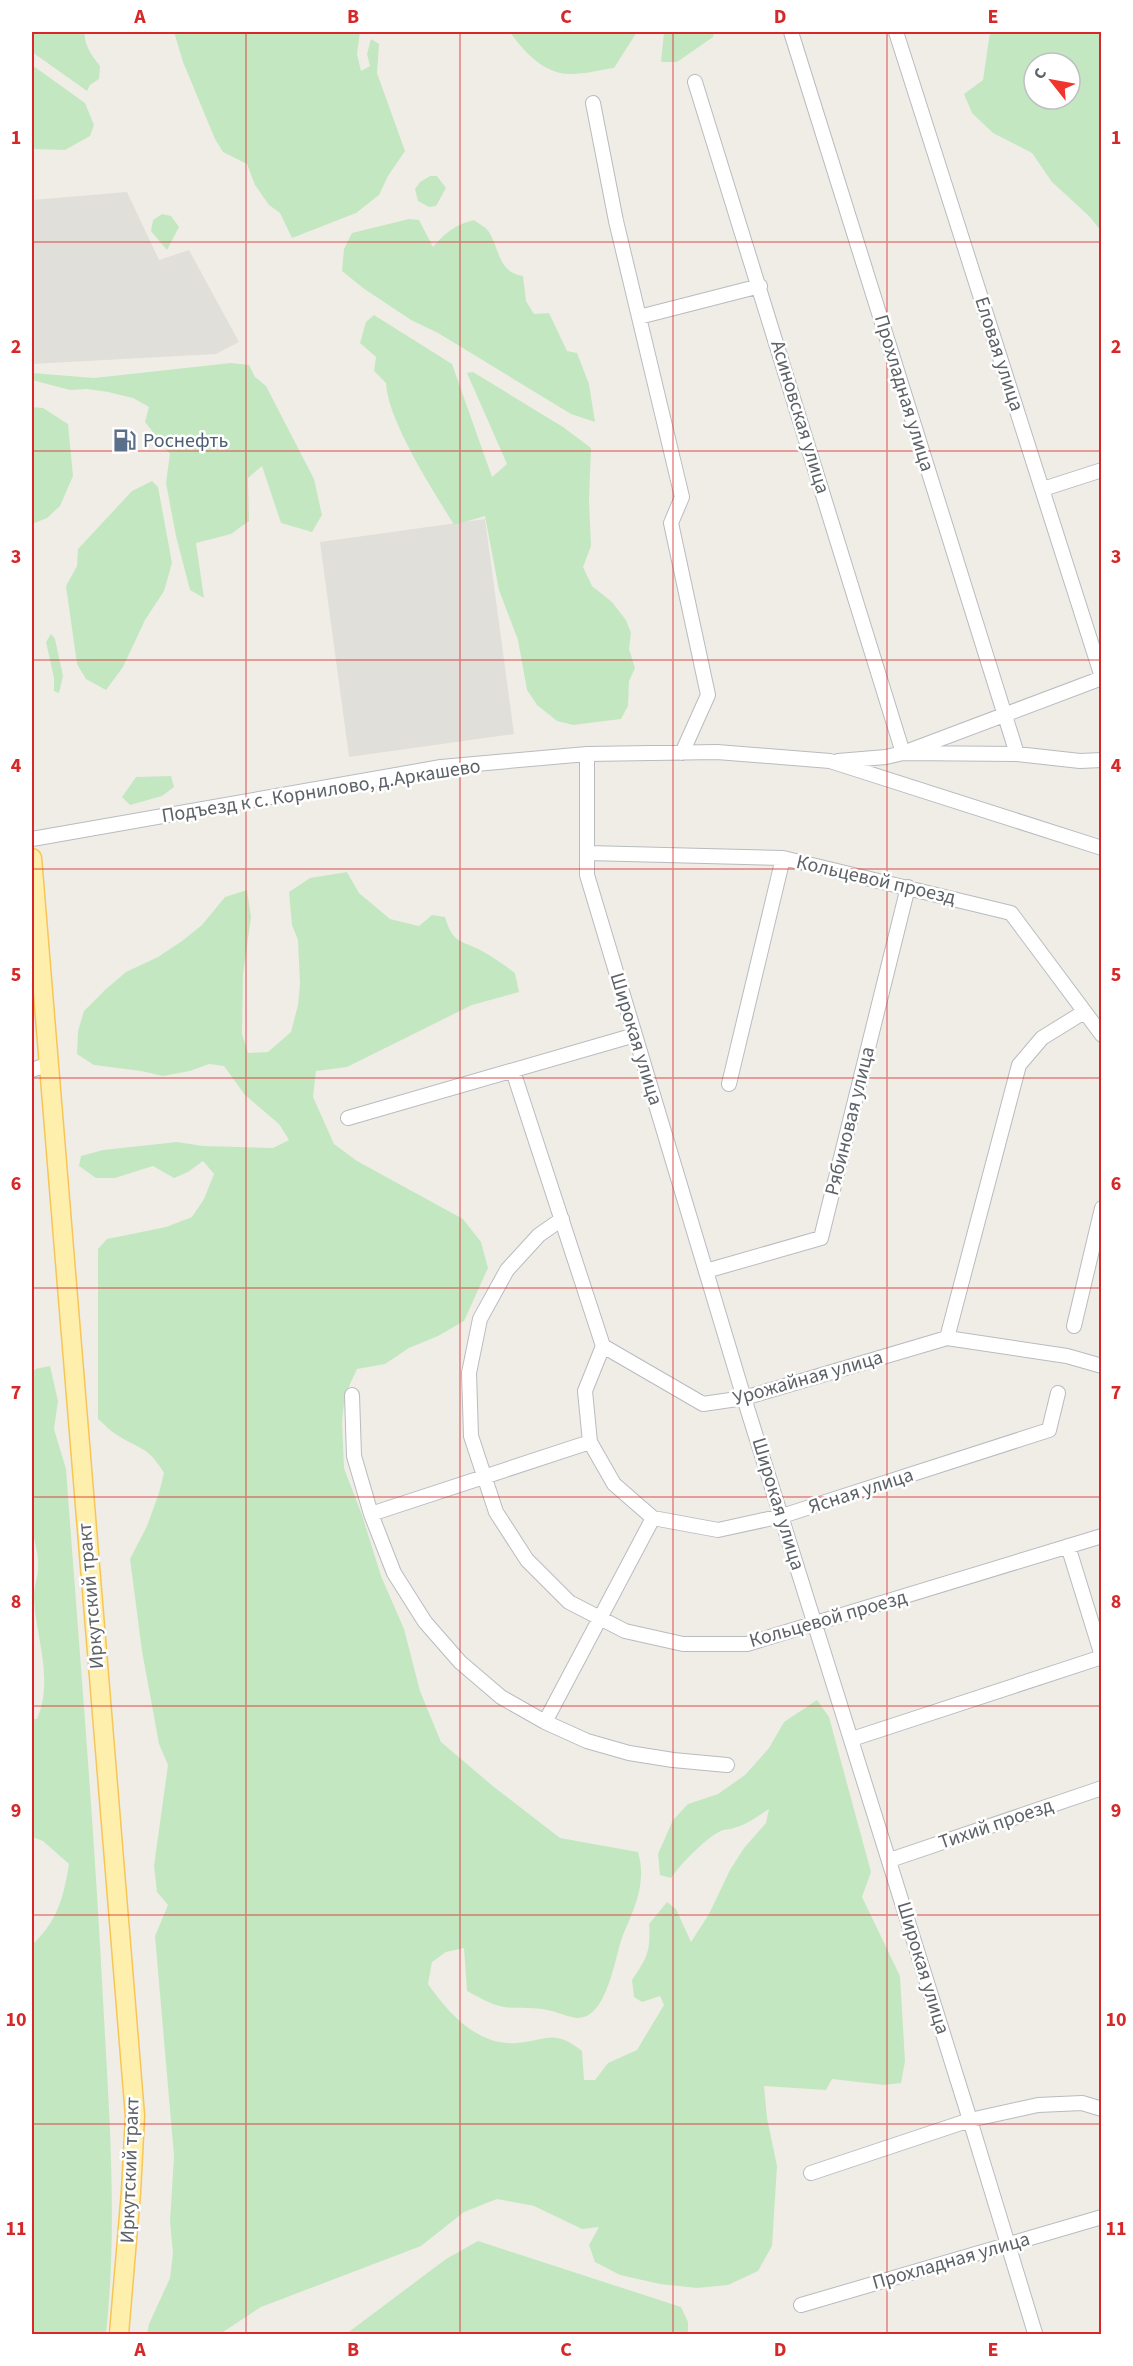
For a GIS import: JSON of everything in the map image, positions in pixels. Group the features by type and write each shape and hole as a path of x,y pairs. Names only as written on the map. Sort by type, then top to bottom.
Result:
{"main road":[{"name":"Иркутский тракт","path":"32,858 40,1067 135,2116 131,2204 119,2334"}],"street":[{"name":"Прохладная улица","path":"791,32 1017,754"},
{"name":"Еловая улица","path":"896,32 1101,678"},
{"name":"Асиновская улица","path":"695,82 903,753"},
{"path":"593,103 616,221 682,497 671,523 708,695 682,753"},
{"path":"639,317 760,286"},
{"path":"1042,489 1101,470"},
{"path":"830,761 886,757 903,753 1101,678"},
{"name":"Подъезд к с. Корнилово, д.Аркашево","path":"32,839 441,767 587,754 717,752 830,761 1101,848"},
{"path":"903,753 1017,754 1080,761 1101,760"},
{"name":"Широкая улица","path":"587,754 587,875 744,1398 890,1860 1035,2333"},
{"name":"Кольцевой проезд","path":"587,853 783,858 1011,913 1101,1035"},
{"path":"729,1084 783,858"},
{"name":"Рябиновая улица","path":"706,1271 821,1239 908,887"},
{"path":"1084,1011 1042,1038 1019,1065 947,1338 1067,1356 1101,1366"},
{"path":"348,1118 635,1035"},
{"path":"513,1071 603,1346 585,1391 590,1442 614,1484 653,1518 545,1722"},
{"path":"1074,1326 1101,1208"},
{"name":"Кольцевой проезд","path":"562,1219 539,1234 507,1270 480,1319 469,1373 471,1436 496,1512 527,1560 569,1602 625,1631 682,1644 747,1644 816,1625 1101,1536"},
{"name":"Урожайная улица","path":"603,1346 703,1404 744,1398 947,1338"},
{"name":"Ясная улица","path":"653,1518 718,1530 782,1516 1048,1430 1058,1393"},
{"path":"352,1395 354,1456 394,1573 425,1622 460,1662 501,1697 587,1742 629,1753 727,1765"},
{"path":"372,1514 590,1442"},
{"path":"852,1739 1101,1657 1068,1546"},
{"name":"Тихий проезд","path":"890,1860 1101,1788"},
{"path":"811,2173 970,2120 1038,2105 1082,2103 1101,2109"},
{"name":"Прохладная улица","path":"801,2305 1101,2217"}],"shaded area":[{"path":"127,192 159,260 189,250 239,342 216,354 32,364 32,200"},
{"path":"485,519 514,734 349,757 320,542"}],"green space":[{"path":"32,32 85,32 87,46 100,66 99,79 90,85 87,91 32,52"},
{"path":"174,32 360,32 357,54 361,71 370,66 367,54 371,39 379,44 377,73 405,151 388,176 379,195 356,213 292,238 280,213 269,205 255,185 247,164 223,152 215,139 183,62"},
{"path":"510,32 637,32 614,68 571,74 552,71 544,66 521,47"},
{"path":"664,32 714,32 713,37 677,62 661,62"},
{"path":"990,32 1101,32 1101,231 1090,217 1052,182 1032,153 993,133 972,113 964,94 983,80"},
{"path":"32,65 85,103 94,125 90,136 65,150 32,149"},
{"path":"430,176 437,176 446,188 436,206 429,207 418,201 415,189 420,182"},
{"path":"162,214 171,216 179,227 167,250 151,231 153,220"},
{"path":"409,219 419,220 433,247 451,230 467,222 474,220 488,230 504,265 515,274 523,276 526,301 534,314 549,313 567,351 577,353 589,384 595,422 571,414 438,333 411,320 342,271 344,249 352,233"},
{"path":"374,315 452,364 492,477 507,464 467,373 473,372 563,427 591,448 589,500 591,546 583,567 592,586 612,602 626,620 631,633 629,649 635,668 629,681 628,706 621,719 573,725 557,721 537,705 527,690 518,640 499,590 485,516 454,525 413,456 395,417 386,383 374,371 376,357 360,343 366,322"},
{"path":"231,363 249,365 255,377 266,386 314,479 322,515 312,532 281,523 262,466 248,478 249,521 231,534 196,543 204,598 190,590 176,536 166,483 170,454 145,422 149,407 133,398 108,392 87,389 70,390 32,380 32,373 94,378"},
{"path":"32,407 43,408 68,424 73,476 60,506 47,518 32,524"},
{"path":"152,481 158,487 172,563 164,591 145,620 123,667 106,690 86,679 77,664 66,586 77,566 78,549 132,491"},
{"path":"51,634 55,639 63,676 59,693 54,691 54,678 46,642"},
{"path":"171,776 174,787 162,796 130,805 122,797 136,777"},
{"path":"347,872 359,893 390,919 419,926 432,915 445,917 455,937 486,953 515,973 519,992 472,1005 347,1067 316,1071 313,1097 334,1144 357,1161 463,1219 481,1242 488,1268 464,1321 438,1336 409,1348 385,1364 357,1369 345,1395 342,1421 344,1468 381,1576 404,1629 420,1691 441,1742 560,1838 638,1852 641,1874 638,1894 609,1984 596,2008 588,2016 577,2018 536,2008 501,2007 467,1991 464,1948 446,1952 432,1962 428,1984 455,2017 477,2034 503,2043 557,2038 572,2044 582,2051 584,2080 595,2080 608,2063 637,2050 664,2005 660,1996 642,2002 634,1997 632,1980 647,1954 649,1924 667,1902 676,1909 691,1942 709,1914 730,1870 744,1848 766,1823 769,1809 735,1828 716,1833 687,1859 671,1878 660,1875 658,1854 673,1820 688,1804 718,1794 745,1775 769,1748 784,1722 817,1700 829,1717 871,1872 862,1897 900,1976 905,2061 901,2083 884,2085 832,2079 826,2090 764,2086 767,2118 777,2166 772,2246 758,2271 728,2285 697,2288 660,2284 620,2275 595,2262 589,2245 599,2227 582,2229 534,2206 497,2199 464,2212 421,2246 261,2307 220,2334 147,2334 149,2324 170,2278 173,2253 170,2222 174,2156 155,1936 168,1905 157,1892 154,1866 168,1765 159,1744 142,1651 130,1559 147,1526 164,1473 153,1457 114,1433 98,1419 98,1249 107,1239 166,1227 192,1217 204,1199 214,1174 203,1161 188,1172 174,1178 153,1166 115,1178 96,1178 79,1166 81,1156 103,1150 177,1142 203,1146 273,1148 289,1140 279,1124 245,1095 224,1066 209,1064 190,1071 163,1076 94,1065 77,1054 78,1031 84,1011 126,972 158,957 182,941 202,925 225,897 247,890 251,917 243,974 242,1034 248,1053 268,1052 291,1032 298,1005 300,984 298,940 292,925 289,892 310,878"},
{"path":"50,1366 58,1401 54,1429 66,1469 91,1800 108,2083 112,2209 110,2292 106,2334 32,2334 32,1945 54,1918 69,1864 43,1841 32,1837 32,1719 37,1719 42,1704 44,1674 34,1596 38,1557 32,1535 32,1376 35,1369"},
{"path":"478,2241 681,2307 688,2322 688,2334 346,2334 446,2259"}],"place":[{"name":"Роснефть","path":"125,441"}]}
